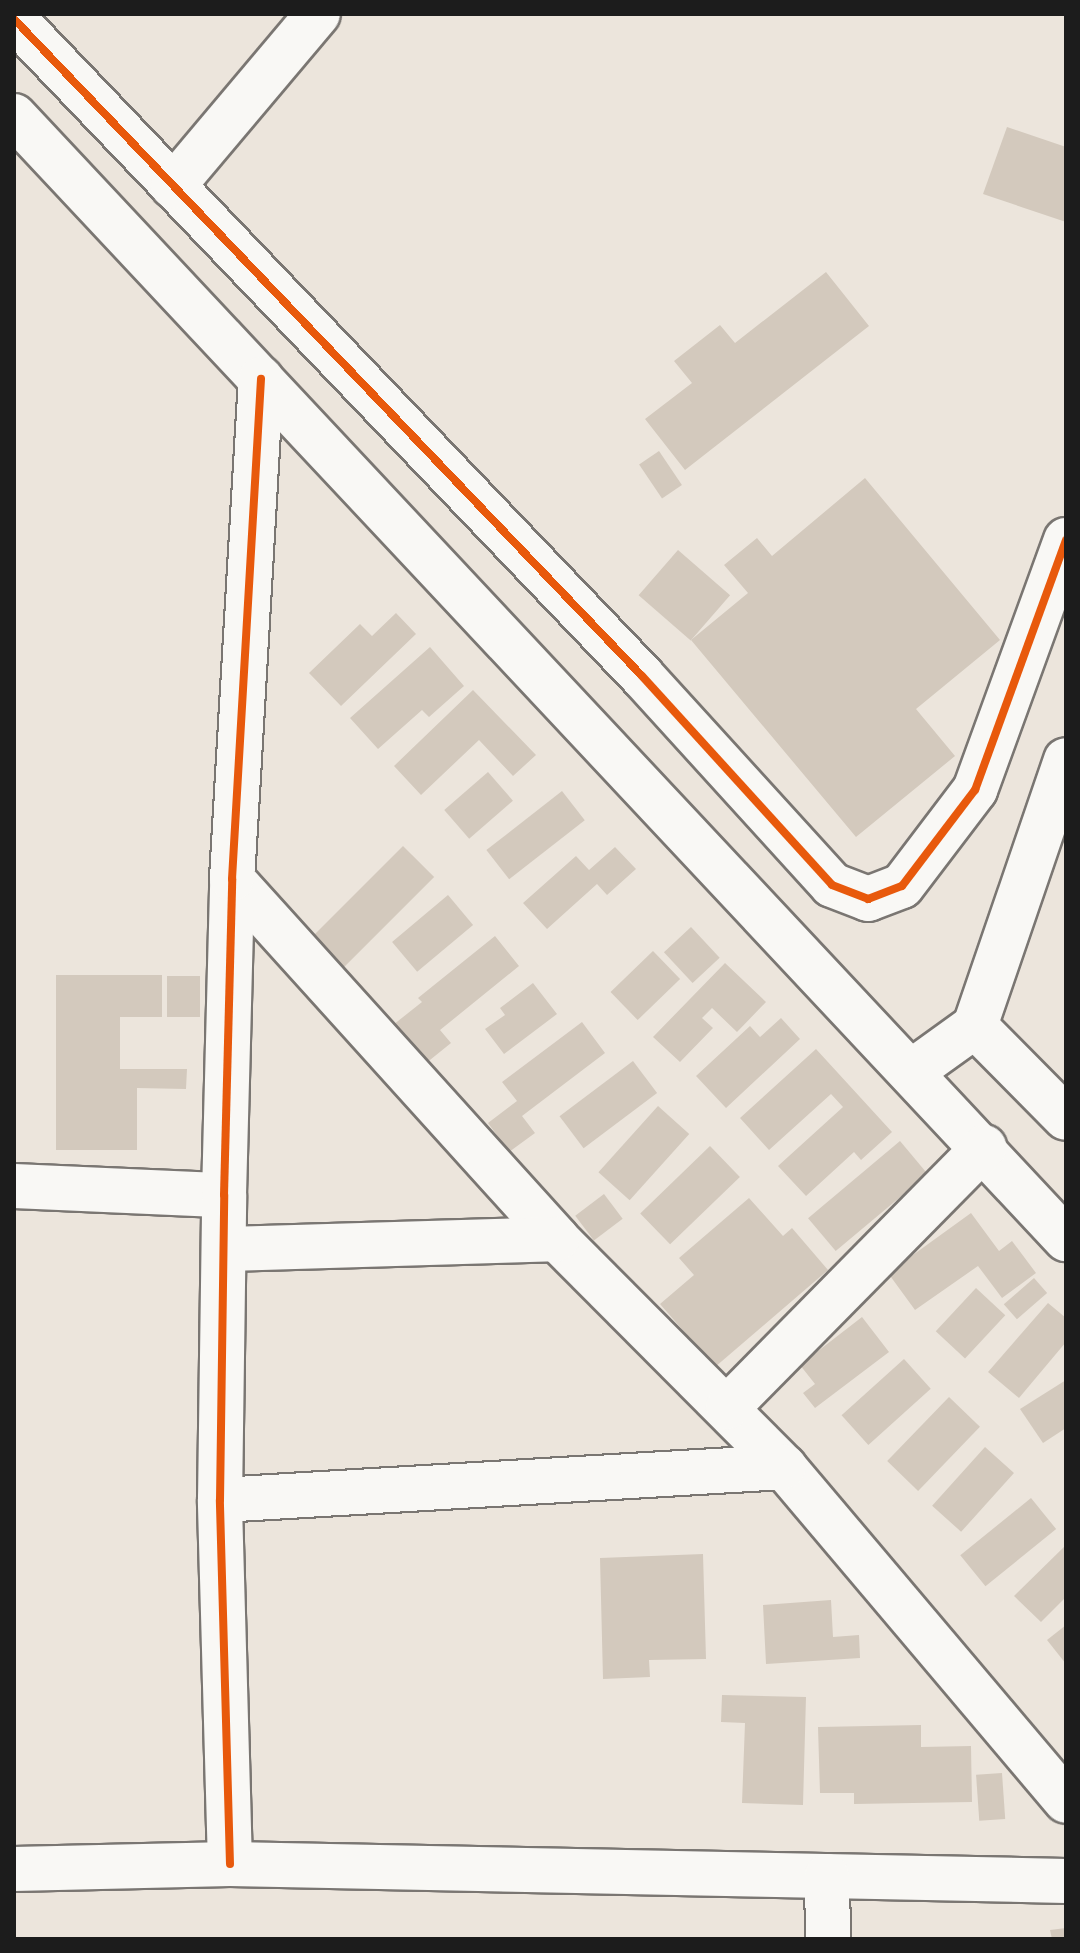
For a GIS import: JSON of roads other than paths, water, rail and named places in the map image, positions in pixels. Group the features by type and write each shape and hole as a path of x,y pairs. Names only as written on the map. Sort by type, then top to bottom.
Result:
{"street":[{"path":"173,186 318,14"},
{"path":"14,19 642,676 832,885 868,899 902,886 975,790 1066,540"},
{"path":"14,116 984,1147 1066,1239"},
{"path":"230,1864 220,1500 224,1195 232,879 261,379"},
{"path":"911,1072 975,1026 1066,760"},
{"path":"232,879 557,1239 728,1407 784,1467 1066,1801"},
{"path":"975,1026 1066,1118"},
{"path":"728,1407 984,1147"},
{"path":"14,1186 224,1195"},
{"path":"225,1249 557,1239"},
{"path":"220,1500 784,1467"},
{"path":"14,1869 230,1864 1066,1881"},
{"path":"827,1876 828,1939"}]}
